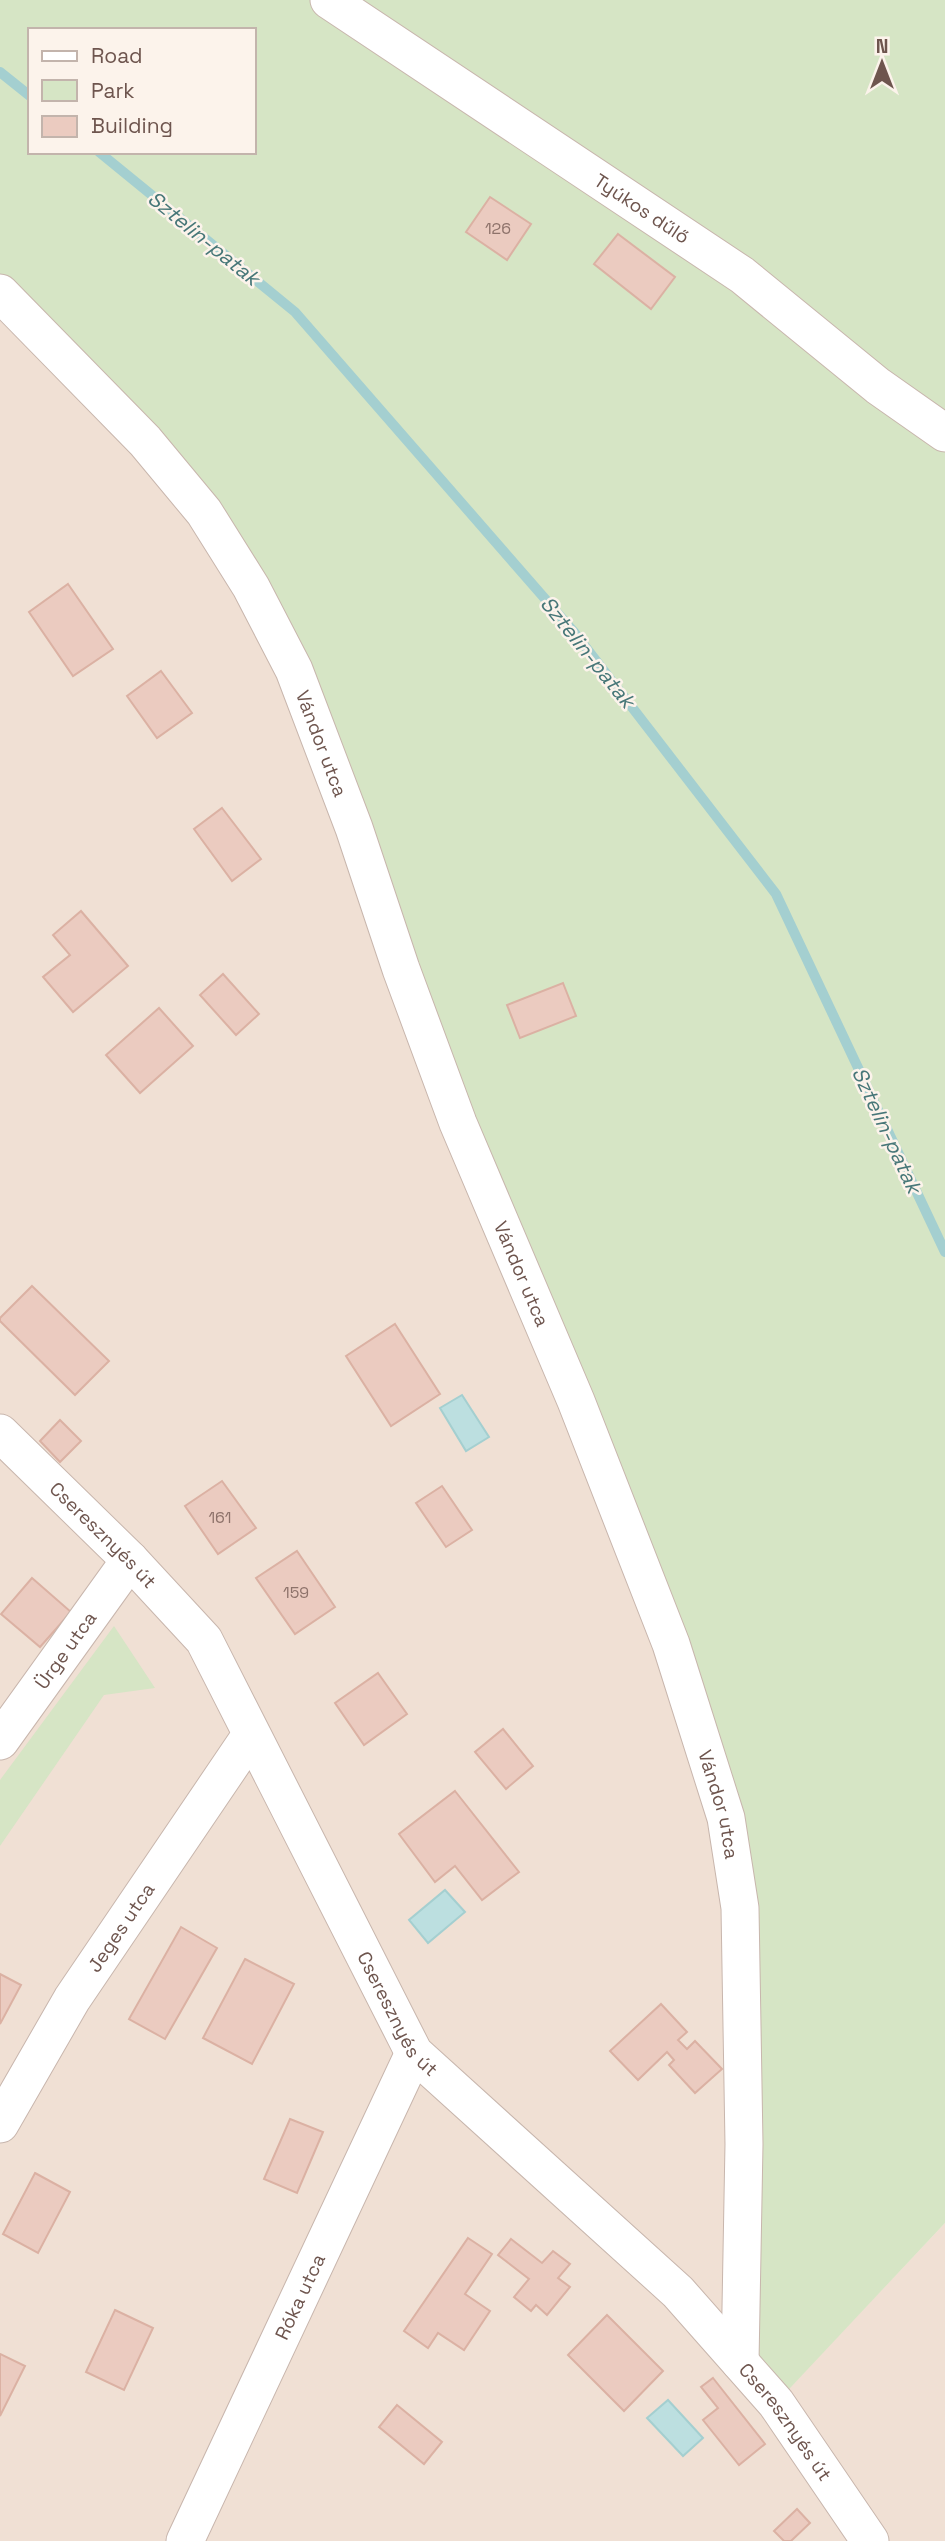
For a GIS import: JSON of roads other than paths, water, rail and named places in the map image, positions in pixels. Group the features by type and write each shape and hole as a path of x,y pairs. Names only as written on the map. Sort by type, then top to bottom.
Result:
{"street":[{"name":"Tyúkos dűlő","path":"329,0 742,275 878,386 945,433"},
{"name":"Vándor utca","path":"0,293 145,441 204,512 251,587 294,670 354,828 401,970 458,1123 576,1401 671,1644 726,1818 740,1908 744,2144 740,2362"},
{"name":"Cseresznyés út","path":"0,1433 130,1560 204,1640 414,2053 678,2292 776,2403 870,2541"},
{"name":"Ürge utca","path":"0,1741 130,1560"},
{"name":"Jeges utca","path":"0,2124 72,1999 251,1735"},
{"name":"Róka utca","path":"185,2541 414,2053"}],"water":[{"path":"462,1395 489,1437 466,1451 440,1408"},
{"path":"445,1890 465,1912 428,1943 409,1920"},
{"path":"668,2400 703,2438 683,2456 647,2418"}],"waterway":[{"name":"Sztelin-patak","path":"0,72 28,94"},
{"name":"Sztelin-patak","path":"101,154 295,312 574,632 776,894 945,1252"}]}
